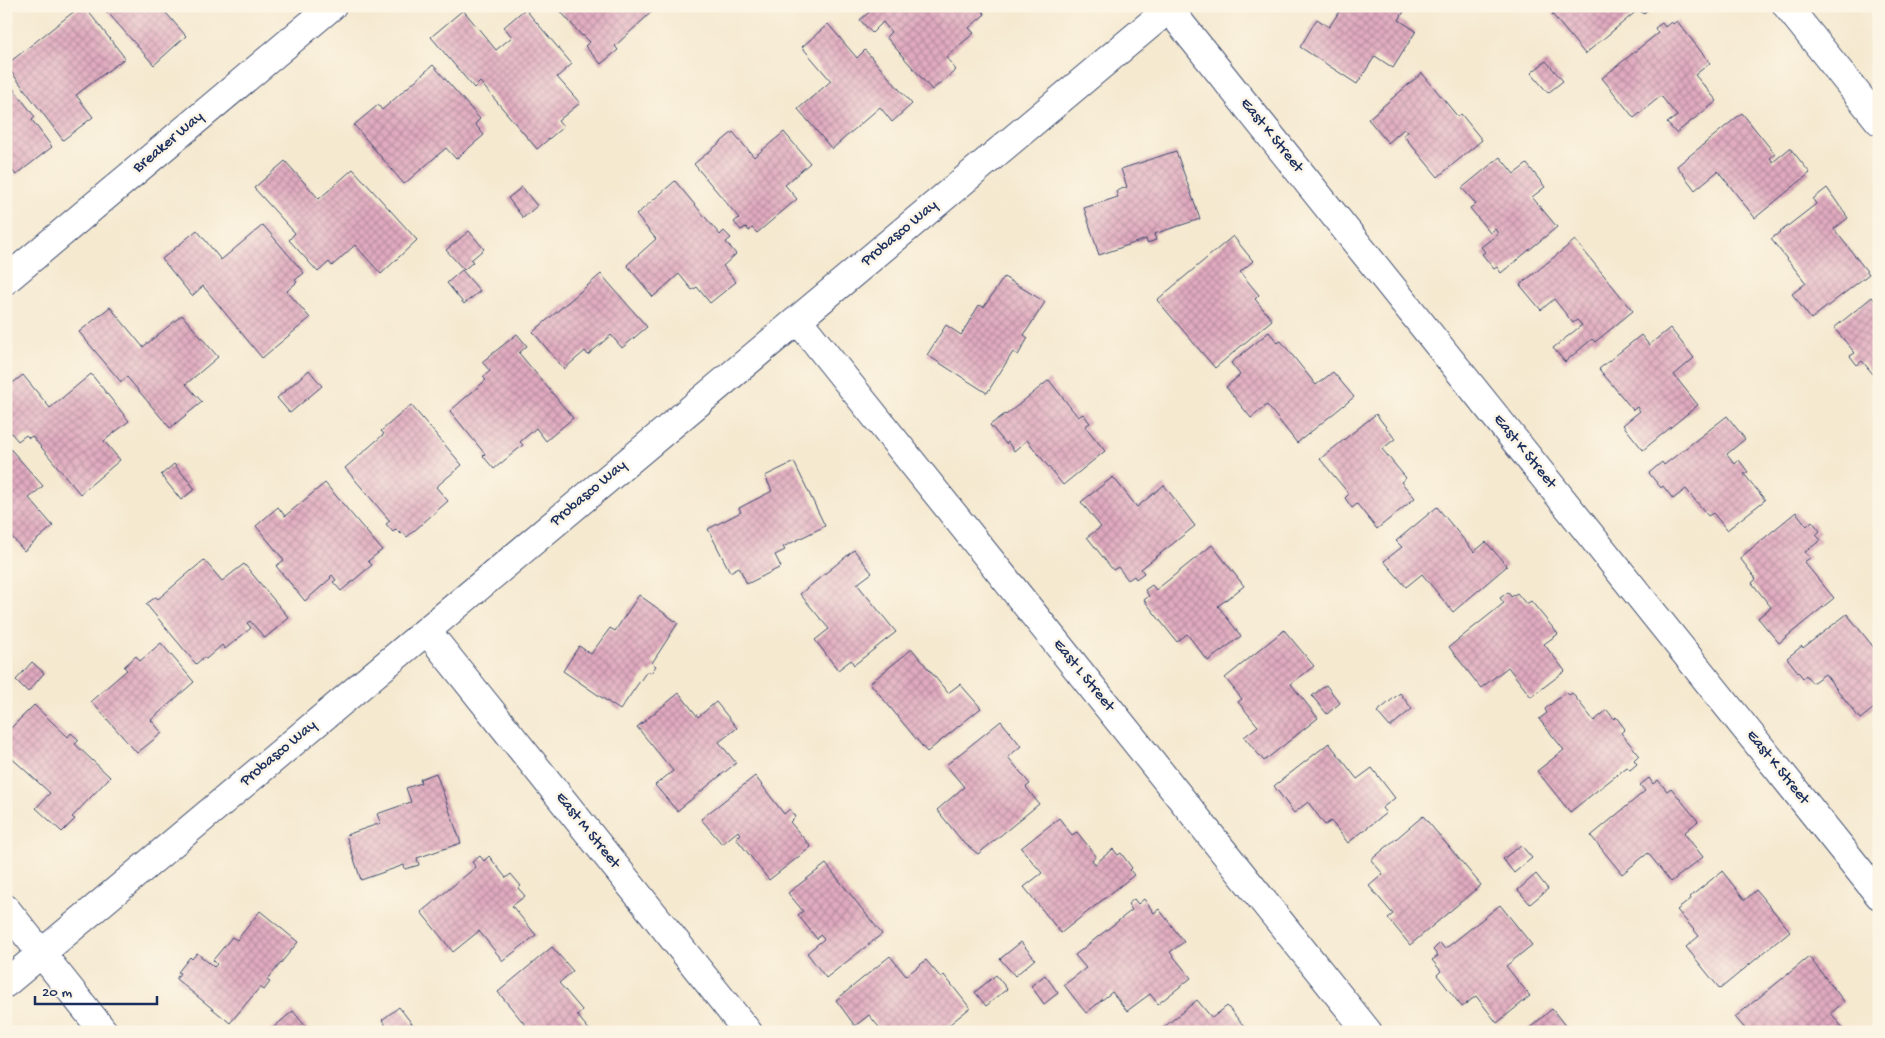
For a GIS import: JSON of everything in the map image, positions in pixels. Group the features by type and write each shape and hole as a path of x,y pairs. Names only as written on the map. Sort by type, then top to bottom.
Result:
{"street":[{"name":"Breaker Way","path":"6,280 332,6"},
{"path":"1786,6 1879,121"},
{"name":"Probasco Way","path":"6,983 1171,8"},
{"name":"East K Street","path":"1171,8 1879,895"},
{"name":"East L Street","path":"798,320 1368,1032"},
{"name":"East M Street","path":"426,631 748,1032"},
{"path":"6,909 104,1032"}],"building":[{"path":"81,6 84,6 125,58 76,95 93,117 63,140 6,65"},
{"path":"102,6 160,6 186,36 154,65"},
{"path":"556,6 658,6 615,46 618,50 601,64 585,46 590,42 582,36"},
{"path":"876,6 978,6 985,14 969,28 974,33 946,57 956,70 932,90 886,37 891,32 883,22 872,33 860,20"},
{"path":"1343,6 1407,6 1399,20 1416,31 1393,68 1375,56 1357,84 1300,47 1317,19 1329,27"},
{"path":"1561,6 1652,6 1643,14 1639,9 1585,54 1552,14"},
{"path":"525,9 572,64 557,77 580,103 558,121 563,127 537,149 480,82 474,88 431,37 463,10 496,50 512,37 504,27"},
{"path":"1677,21 1710,63 1695,75 1717,101 1676,133 1667,123 1677,116 1661,96 1634,118 1602,78 1658,33 1655,28 1662,23 1665,27 1671,22 1673,24"},
{"path":"828,24 857,58 865,50 912,104 892,122 880,107 832,149 798,109 831,81 802,47"},
{"path":"1546,61 1563,81 1548,93 1531,73"},
{"path":"433,65 480,119 475,124 484,135 456,159 446,148 404,184 354,125 378,105 382,110"},
{"path":"1422,73 1458,117 1461,114 1482,140 1438,177 1403,135 1408,132 1405,128 1388,143 1368,119"},
{"path":"6,79 35,117 32,120 52,147 16,175 6,162"},
{"path":"1742,113 1775,154 1770,158 1773,162 1790,148 1810,173 1755,218 1718,171 1695,190 1677,166"},
{"path":"733,132 754,157 784,132 810,163 785,185 797,199 757,233 752,228 749,231 746,227 741,230 734,222 739,218 694,164"},
{"path":"1176,151 1200,219 1154,234 1156,240 1147,243 1146,239 1099,255 1084,208 1118,197 1116,191 1127,187 1121,169"},
{"path":"1500,157 1514,174 1527,164 1545,187 1532,197 1557,227 1501,273 1497,267 1494,269 1482,254 1485,252 1481,247 1498,234 1495,229 1490,233 1470,208 1476,204 1462,188"},
{"path":"285,161 319,199 353,169 417,240 381,274 355,245 332,266 329,262 318,272 289,240 295,233 254,188"},
{"path":"675,181 720,235 724,231 731,238 726,242 736,254 723,266 736,282 710,303 697,287 692,290 679,274 653,297 627,265 656,239 636,215"},
{"path":"522,187 537,206 523,218 508,198"},
{"path":"1827,188 1848,218 1834,229 1869,274 1811,319 1792,294 1806,283 1771,239 1816,204 1813,199"},
{"path":"263,225 304,273 295,280 297,282 287,291 310,318 262,358 203,286 192,296 162,259 197,230 221,260"},
{"path":"469,231 484,249 471,260 473,262 464,270 446,250"},
{"path":"1233,236 1253,261 1240,272 1259,295 1255,299 1272,320 1215,368 1157,300"},
{"path":"1575,240 1633,311 1595,342 1592,339 1565,362 1553,348 1582,325 1577,320 1573,323 1554,299 1541,310 1520,285"},
{"path":"462,270 480,291 464,304 447,283"},
{"path":"601,274 647,327 622,348 611,335 588,355 585,351 564,369 533,332"},
{"path":"1004,277 1045,302 1024,335 1028,338 1018,355 1013,352 987,393 927,355 946,325 961,335 979,305 984,307"},
{"path":"1872,297 1879,305 1879,381 1862,361 1857,365 1850,356 1855,353 1834,328"},
{"path":"110,307 143,347 182,315 218,357 186,384 202,402 170,428 127,377 121,382 79,332"},
{"path":"1670,328 1694,358 1674,375 1698,405 1643,450 1623,425 1640,411 1637,407 1633,410 1599,369 1641,335 1649,345"},
{"path":"1269,332 1278,343 1281,341 1316,385 1333,372 1354,397 1297,443 1267,405 1251,418 1226,387 1240,375 1231,363"},
{"path":"517,334 527,346 519,353 573,418 546,441 536,428 520,442 523,445 494,469 483,456 485,454 450,411 486,380 483,377 490,371 482,362"},
{"path":"309,370 322,386 290,413 277,398"},
{"path":"91,374 129,421 104,441 120,460 80,494 32,436 29,438 26,435 18,441 6,427 6,388 23,375 50,408"},
{"path":"1049,380 1078,417 1083,414 1090,423 1085,426 1105,451 1063,485 1027,440 1014,451 1008,442 1006,444 990,425 1006,415"},
{"path":"411,405 462,465 436,487 448,501 407,537 403,532 401,534 396,529 393,532 386,524 390,521 345,468 384,434 381,431"},
{"path":"1376,414 1395,439 1382,449 1406,478 1401,482 1415,498 1377,529 1357,504 1352,508 1345,498 1349,494 1320,459"},
{"path":"1727,416 1745,439 1727,454 1735,464 1739,460 1748,472 1744,474 1765,500 1727,530 1713,513 1708,516 1686,489 1673,499 1649,473 1662,462 1664,465"},
{"path":"6,444 43,486 29,498 53,526 24,551 6,530"},
{"path":"794,462 825,526 783,547 785,550 775,555 781,567 747,584 739,567 730,572 708,529 741,512 739,508 772,491 765,476"},
{"path":"174,464 195,489 181,500 161,475"},
{"path":"1113,477 1137,507 1164,485 1195,526 1141,569 1144,573 1136,579 1134,576 1128,580 1118,567 1113,570 1087,537 1101,527 1081,502"},
{"path":"325,483 382,550 368,561 372,565 341,591 333,582 336,580 332,575 305,601 276,566 284,560 256,526 278,507 285,516"},
{"path":"1437,507 1474,552 1486,542 1507,566 1453,612 1422,574 1406,587 1384,561 1402,547 1396,541"},
{"path":"1796,512 1807,526 1812,521 1820,531 1816,535 1821,540 1805,552 1810,558 1804,562 1834,598 1779,643 1758,618 1771,607 1752,583 1756,579 1740,558"},
{"path":"1212,545 1244,586 1218,606 1241,636 1208,661 1187,634 1177,642 1144,600 1149,596 1145,590 1152,585 1156,590"},
{"path":"854,550 872,573 857,584 896,632 854,665 851,660 838,670 815,640 829,629 800,594"},
{"path":"204,560 222,581 244,564 289,618 265,638 250,621 247,623 251,628 225,649 222,645 206,659 204,657 196,664 146,604 156,597 158,599"},
{"path":"1508,592 1511,597 1517,593 1526,604 1531,601 1558,634 1544,644 1565,671 1531,697 1508,667 1481,688 1449,647 1504,603 1500,598"},
{"path":"639,595 678,623 652,663 656,666 651,673 647,671 620,710 563,671 579,646 591,654 610,628 615,631"},
{"path":"1847,614 1879,654 1879,704 1860,719 1825,674 1812,683 1806,675 1803,678 1787,658"},
{"path":"1284,630 1314,666 1291,684 1318,718 1264,761 1244,737 1258,726 1238,702 1242,699 1225,678"},
{"path":"161,643 194,682 151,720 162,733 137,753 91,701 127,670 124,667 136,656 140,661"},
{"path":"912,649 948,693 960,684 981,708 927,752 870,683"},
{"path":"32,662 44,673 28,692 16,680"},
{"path":"1326,685 1340,703 1327,714 1312,696"},
{"path":"1566,692 1569,695 1572,693 1594,721 1607,710 1614,719 1616,717 1625,729 1621,733 1639,755 1634,760 1637,764 1630,770 1627,767 1570,812 1537,771 1564,750 1539,719 1547,713 1545,709"},
{"path":"679,693 698,717 716,702 737,728 719,742 736,763 677,811 655,785 673,771 637,727"},
{"path":"1400,693 1412,709 1390,727 1377,712"},
{"path":"34,705 68,737 71,733 79,740 75,744 110,777 72,817 75,819 62,832 36,808 50,793 6,753 6,733"},
{"path":"1001,721 1021,746 1008,757 1030,784 1026,787 1039,804 978,854 963,842 937,810 964,787 946,765"},
{"path":"1329,743 1357,779 1372,768 1395,798 1382,808 1386,813 1348,843 1331,821 1325,825 1308,802 1294,813 1274,786"},
{"path":"436,773 461,843 417,858 419,865 405,869 404,865 361,880 346,835 381,823 377,814 411,802 406,788 421,783 420,779"},
{"path":"755,776 784,814 790,809 795,817 790,822 811,847 769,880 736,838 740,834 738,831 722,844 701,819"},
{"path":"1649,778 1653,784 1658,780 1667,791 1671,788 1698,821 1684,833 1703,857 1671,882 1648,853 1622,874 1591,836 1645,791 1640,785"},
{"path":"1423,816 1481,885 1410,945 1388,918 1393,914 1369,886 1383,874 1371,860"},
{"path":"1059,818 1072,835 1077,832 1096,856 1092,860 1095,864 1113,849 1118,855 1121,853 1132,868 1130,870 1134,875 1061,933 1024,887 1042,873 1021,848"},
{"path":"1521,845 1532,858 1514,873 1503,859"},
{"path":"480,856 484,861 489,856 506,878 511,874 521,886 518,888 525,896 512,906 536,935 503,961 479,931 453,952 421,912 476,867 472,862"},
{"path":"826,864 882,934 826,978 807,953 824,939 820,935 817,939 798,915 803,911 788,893"},
{"path":"1722,871 1745,900 1756,890 1790,931 1720,989 1686,947 1699,936 1677,910"},
{"path":"1536,874 1548,889 1530,904 1518,890"},
{"path":"1134,899 1138,904 1144,899 1154,913 1159,909 1184,942 1170,952 1191,978 1158,1004 1150,994 1127,1011 1112,992 1086,1013 1064,985 1086,968 1075,955 1132,910 1128,904"},
{"path":"1500,905 1532,945 1506,966 1530,996 1497,1023 1476,996 1462,1007 1437,975 1441,971 1432,960 1438,956 1433,950 1440,943 1445,949"},
{"path":"260,911 298,942 267,980 270,982 264,990 260,987 230,1023 176,979 180,973 178,972 190,957 192,959 197,953 214,967 217,964 213,960 232,937 237,940"},
{"path":"1021,942 1035,959 1015,976 1000,959"},
{"path":"552,947 573,971 559,983 583,1011 577,1015 591,1032 522,1032 527,1027 498,992"},
{"path":"890,956 906,976 926,960 941,978 944,975 970,1008 940,1032 883,1032 869,1015 855,1026 836,1000"},
{"path":"1809,957 1844,1002 1831,1013 1846,1032 1748,1032 1735,1017"},
{"path":"996,975 1007,989 986,1006 975,992"},
{"path":"1045,975 1058,993 1044,1004 1031,986"},
{"path":"1197,1000 1212,1018 1227,1006 1249,1032 1158,1032"},
{"path":"399,1007 416,1029 412,1032 391,1032 382,1020"},
{"path":"1552,1009 1570,1032 1525,1032"},
{"path":"293,1011 310,1032 268,1032"}]}
